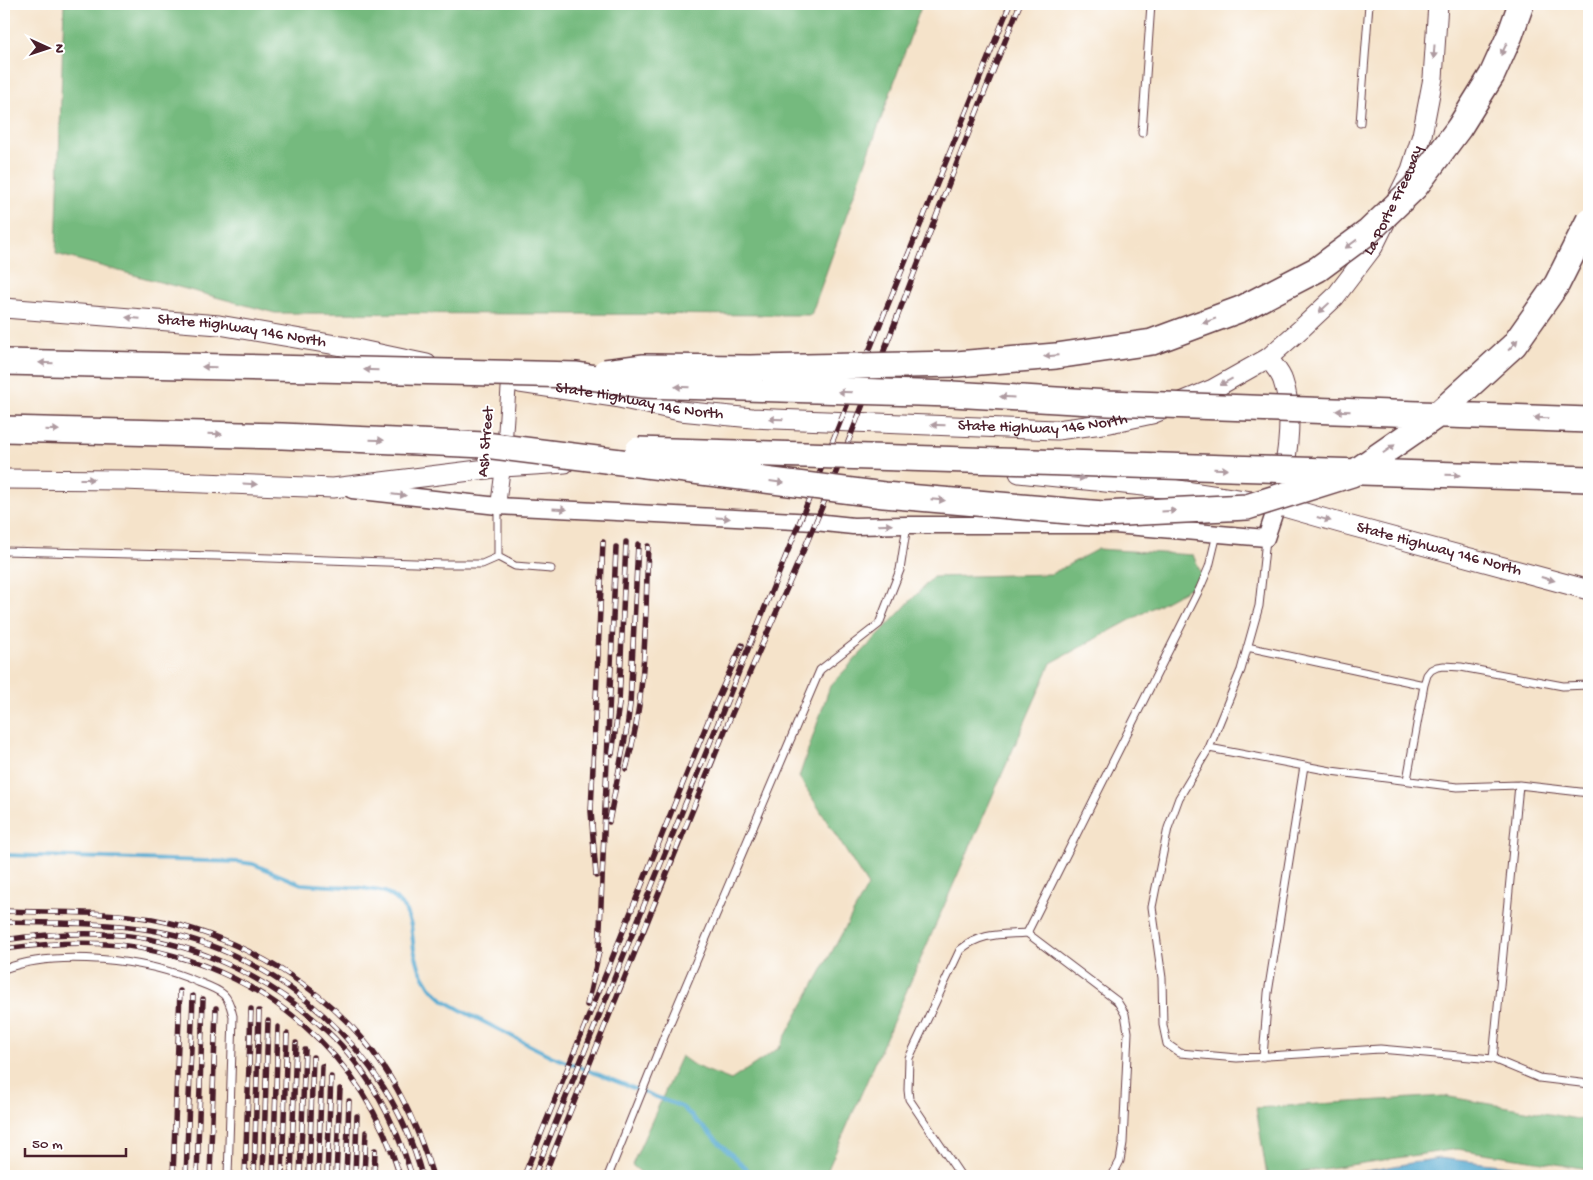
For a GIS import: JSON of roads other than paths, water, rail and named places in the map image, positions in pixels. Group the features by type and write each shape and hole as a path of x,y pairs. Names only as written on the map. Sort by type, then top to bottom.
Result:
{"highway":[{"path":"577,375 644,367 750,368 956,364 1056,356 1152,342 1241,309 1318,268 1368,232 1415,187 1459,128 1492,76 1521,4"},
{"path":"485,445 884,496 1103,514 1247,507 1352,474 1436,416 1514,345 1557,284 1589,220"},
{"path":"4,362 577,375 641,385 952,394 1108,403 1589,420"},
{"path":"4,429 301,437 997,462 1589,479"}],"main road":[{"name":"La Porte Freeway","path":"1268,358 1335,298 1373,248 1411,170 1422,135 1432,78 1438,4"},
{"name":"State Highway 146 North","path":"4,308 219,325 342,346 509,381 680,411 752,418 1057,430 1110,423 1152,414 1213,389 1268,358"},
{"path":"1268,358 1283,380 1288,406 1288,452 1277,505"},
{"name":"State Highway 146 North","path":"4,479 124,480 333,488 503,467 733,453 965,468 1061,476 1172,489 1277,505 1340,524 1589,590"}],"street":[{"name":"Ash Street","path":"498,506 503,467 509,381"},
{"name":"State Highway 146 North","path":"333,488 498,506 815,522 853,526 907,524 1115,525 1266,538"},
{"path":"1266,538 1277,505"}],"lane":[{"path":"1142,133 1151,4"},
{"path":"1360,123 1370,4"},
{"path":"498,506 498,557"},
{"path":"608,1176 664,1037 820,670 879,624 900,570 907,524"},
{"path":"1027,933 1200,588 1209,567 1218,534"},
{"path":"1266,538 1259,606 1240,670 1209,748 1176,806 1168,828 1152,907 1162,978 1163,1026 1167,1044 1180,1053 1237,1058 1380,1049 1493,1059 1539,1078 1589,1084"},
{"path":"4,551 462,564 482,564 498,557"},
{"path":"498,557 515,566 551,569"},
{"path":"1247,647 1424,685"},
{"path":"1407,780 1424,685 1427,675 1436,667 1461,667 1563,686 1589,685"},
{"path":"1209,748 1332,771 1456,786 1519,785 1589,793"},
{"path":"1263,1057 1268,993 1304,766"},
{"path":"1493,1059 1519,785"},
{"path":"961,1176 909,1099 909,1058 960,950 982,936 1027,933 1117,1001 1125,1014 1128,1032 1123,1143 1120,1161 1112,1176"},
{"path":"4,969 15,965 48,960 85,959 116,961 152,966 187,977 224,994 230,1004 233,1016 228,1176"}],"water":[{"path":"1439,1158 1589,1175 1589,1176 1338,1176"}],"waterway":[{"path":"4,855 239,862 253,864 301,884 362,888 385,892 396,899 405,909 411,925 414,950 420,970 430,987 445,1001 551,1056 682,1107 754,1176"}],"railway":[{"path":"534,1176 1010,4"},
{"path":"544,1176 726,728 822,507 1020,4"},
{"path":"596,876 591,811 603,542"},
{"path":"612,754 619,704 626,542"},
{"path":"609,822 630,705 638,544"},
{"path":"626,769 638,714 644,658 648,546"},
{"path":"587,1005 599,952 616,547"},
{"path":"524,1176 715,704 742,645"},
{"path":"4,911 97,913 152,919 218,938 282,970 311,990 338,1013 362,1038 383,1066 399,1092 412,1119 433,1176"},
{"path":"4,922 96,924 151,930 198,941 242,959 284,984 322,1014 356,1049 384,1088 406,1131 422,1176"},
{"path":"4,940 33,936 77,934 121,935 149,939 205,955 232,966 257,980 305,1012 327,1031 355,1062 368,1080 389,1117 412,1176"},
{"path":"4,949 72,943 140,948 186,959 229,976 268,998 303,1025 335,1056 361,1092 383,1132 400,1176"},
{"path":"173,1176 180,991"},
{"path":"186,1176 193,996"},
{"path":"197,1176 203,999"},
{"path":"210,1176 216,1008"},
{"path":"245,1176 251,1009"},
{"path":"254,1176 259,1011"},
{"path":"263,1176 268,1021"},
{"path":"273,1176 278,1027"},
{"path":"282,1176 287,1034"},
{"path":"291,1176 296,1043"},
{"path":"300,1176 305,1050"},
{"path":"309,1176 313,1057"},
{"path":"318,1176 322,1066"},
{"path":"327,1176 331,1077"},
{"path":"336,1176 340,1089"},
{"path":"346,1176 349,1101"},
{"path":"355,1176 357,1116"},
{"path":"364,1176 366,1132"},
{"path":"374,1176 375,1150"}]}
